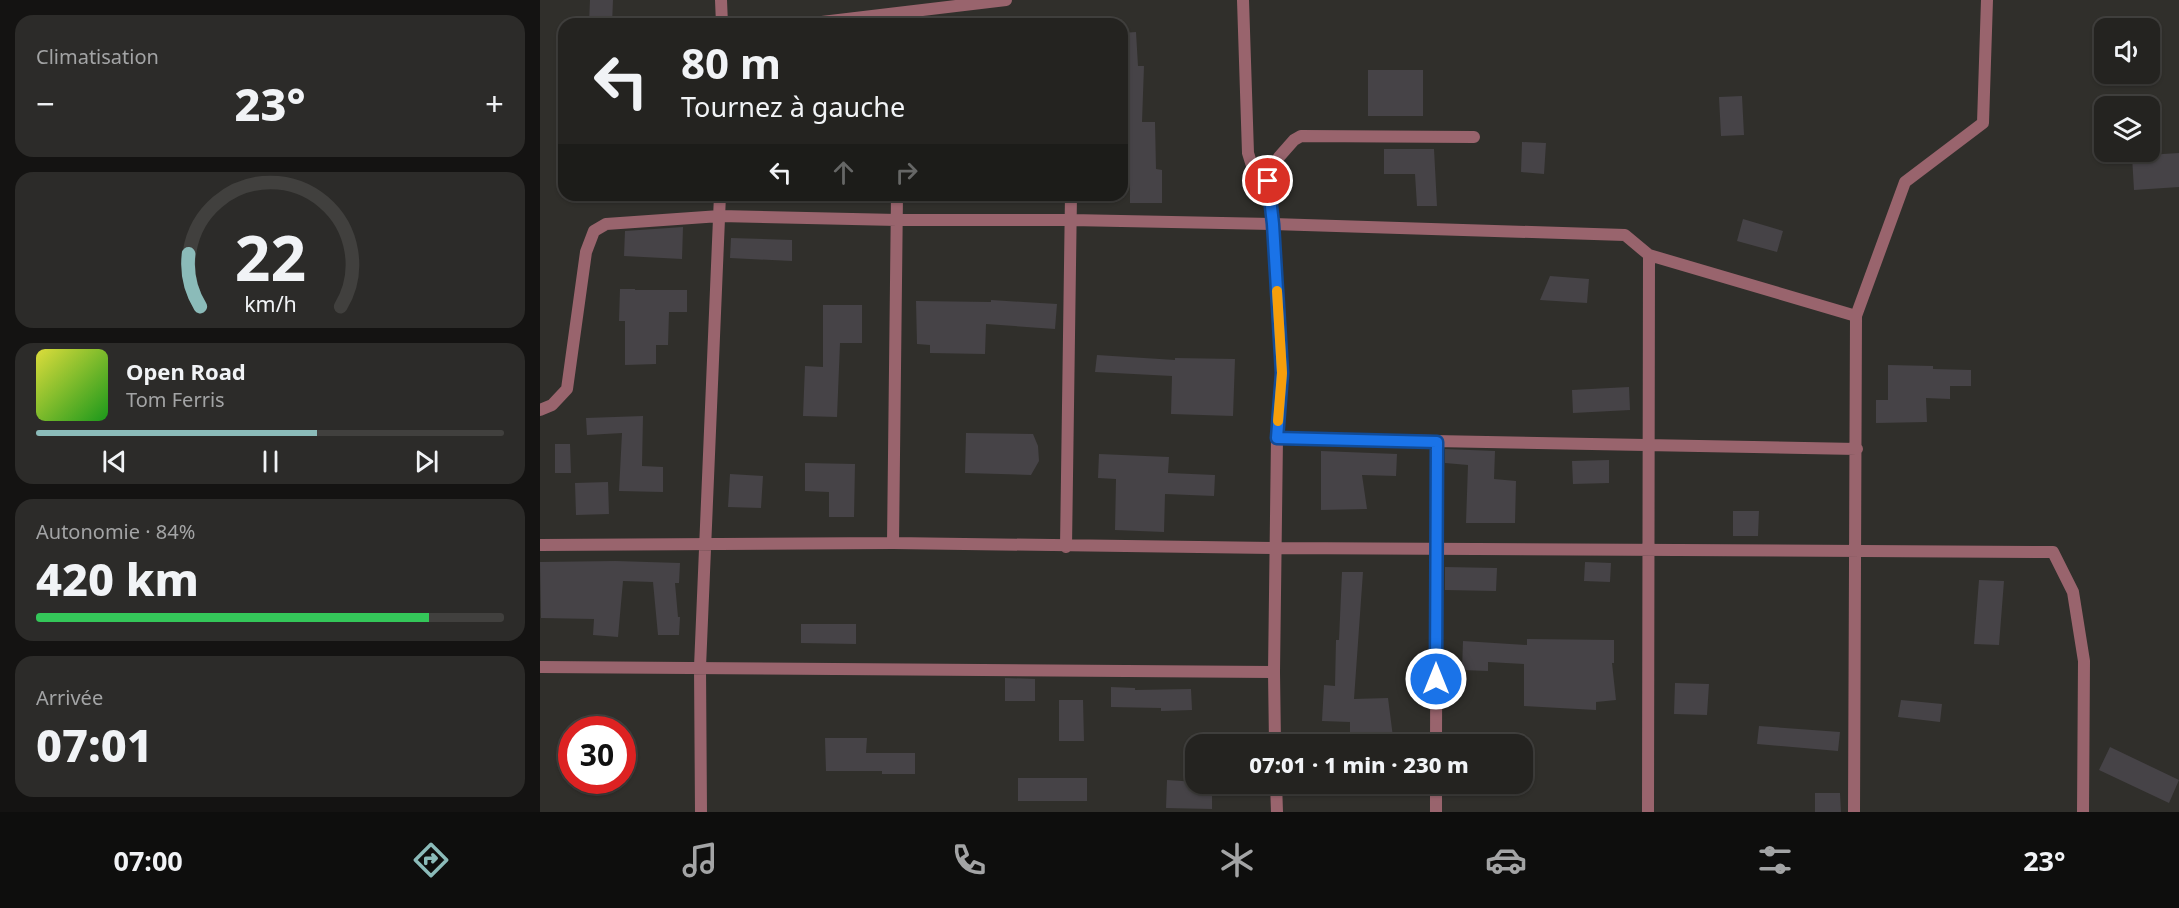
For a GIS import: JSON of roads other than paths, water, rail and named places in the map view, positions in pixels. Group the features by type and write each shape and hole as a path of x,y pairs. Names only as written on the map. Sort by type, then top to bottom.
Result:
{"street":[{"path":"721,0 722,18"},
{"path":"855,18 1006,0"},
{"path":"1243,0 1248,153 1253,169 1268,181"},
{"path":"1854,812 1856,316 1905,182 1983,123 1987,0"},
{"path":"1275,734 1277,438 1282,373 1273,224 1268,181 1279,157 1294,140 1301,136 1474,137"},
{"path":"700,812 700,668 720,201"},
{"path":"893,543 897,201"},
{"path":"1066,547 1071,201"},
{"path":"540,410 552,405 567,389 586,252 594,231 606,224 720,216 1273,224 1625,235 1649,255 1856,316"},
{"path":"1648,812 1649,255"},
{"path":"1277,438 1857,449"},
{"path":"1436,734 1437,442"},
{"path":"540,545 893,543 1066,547 2053,552 2073,592 2084,661 2083,812"},
{"path":"540,667 1274,672"},
{"path":"1276,794 1277,812"},
{"path":"1436,794 1436,812"}]}
